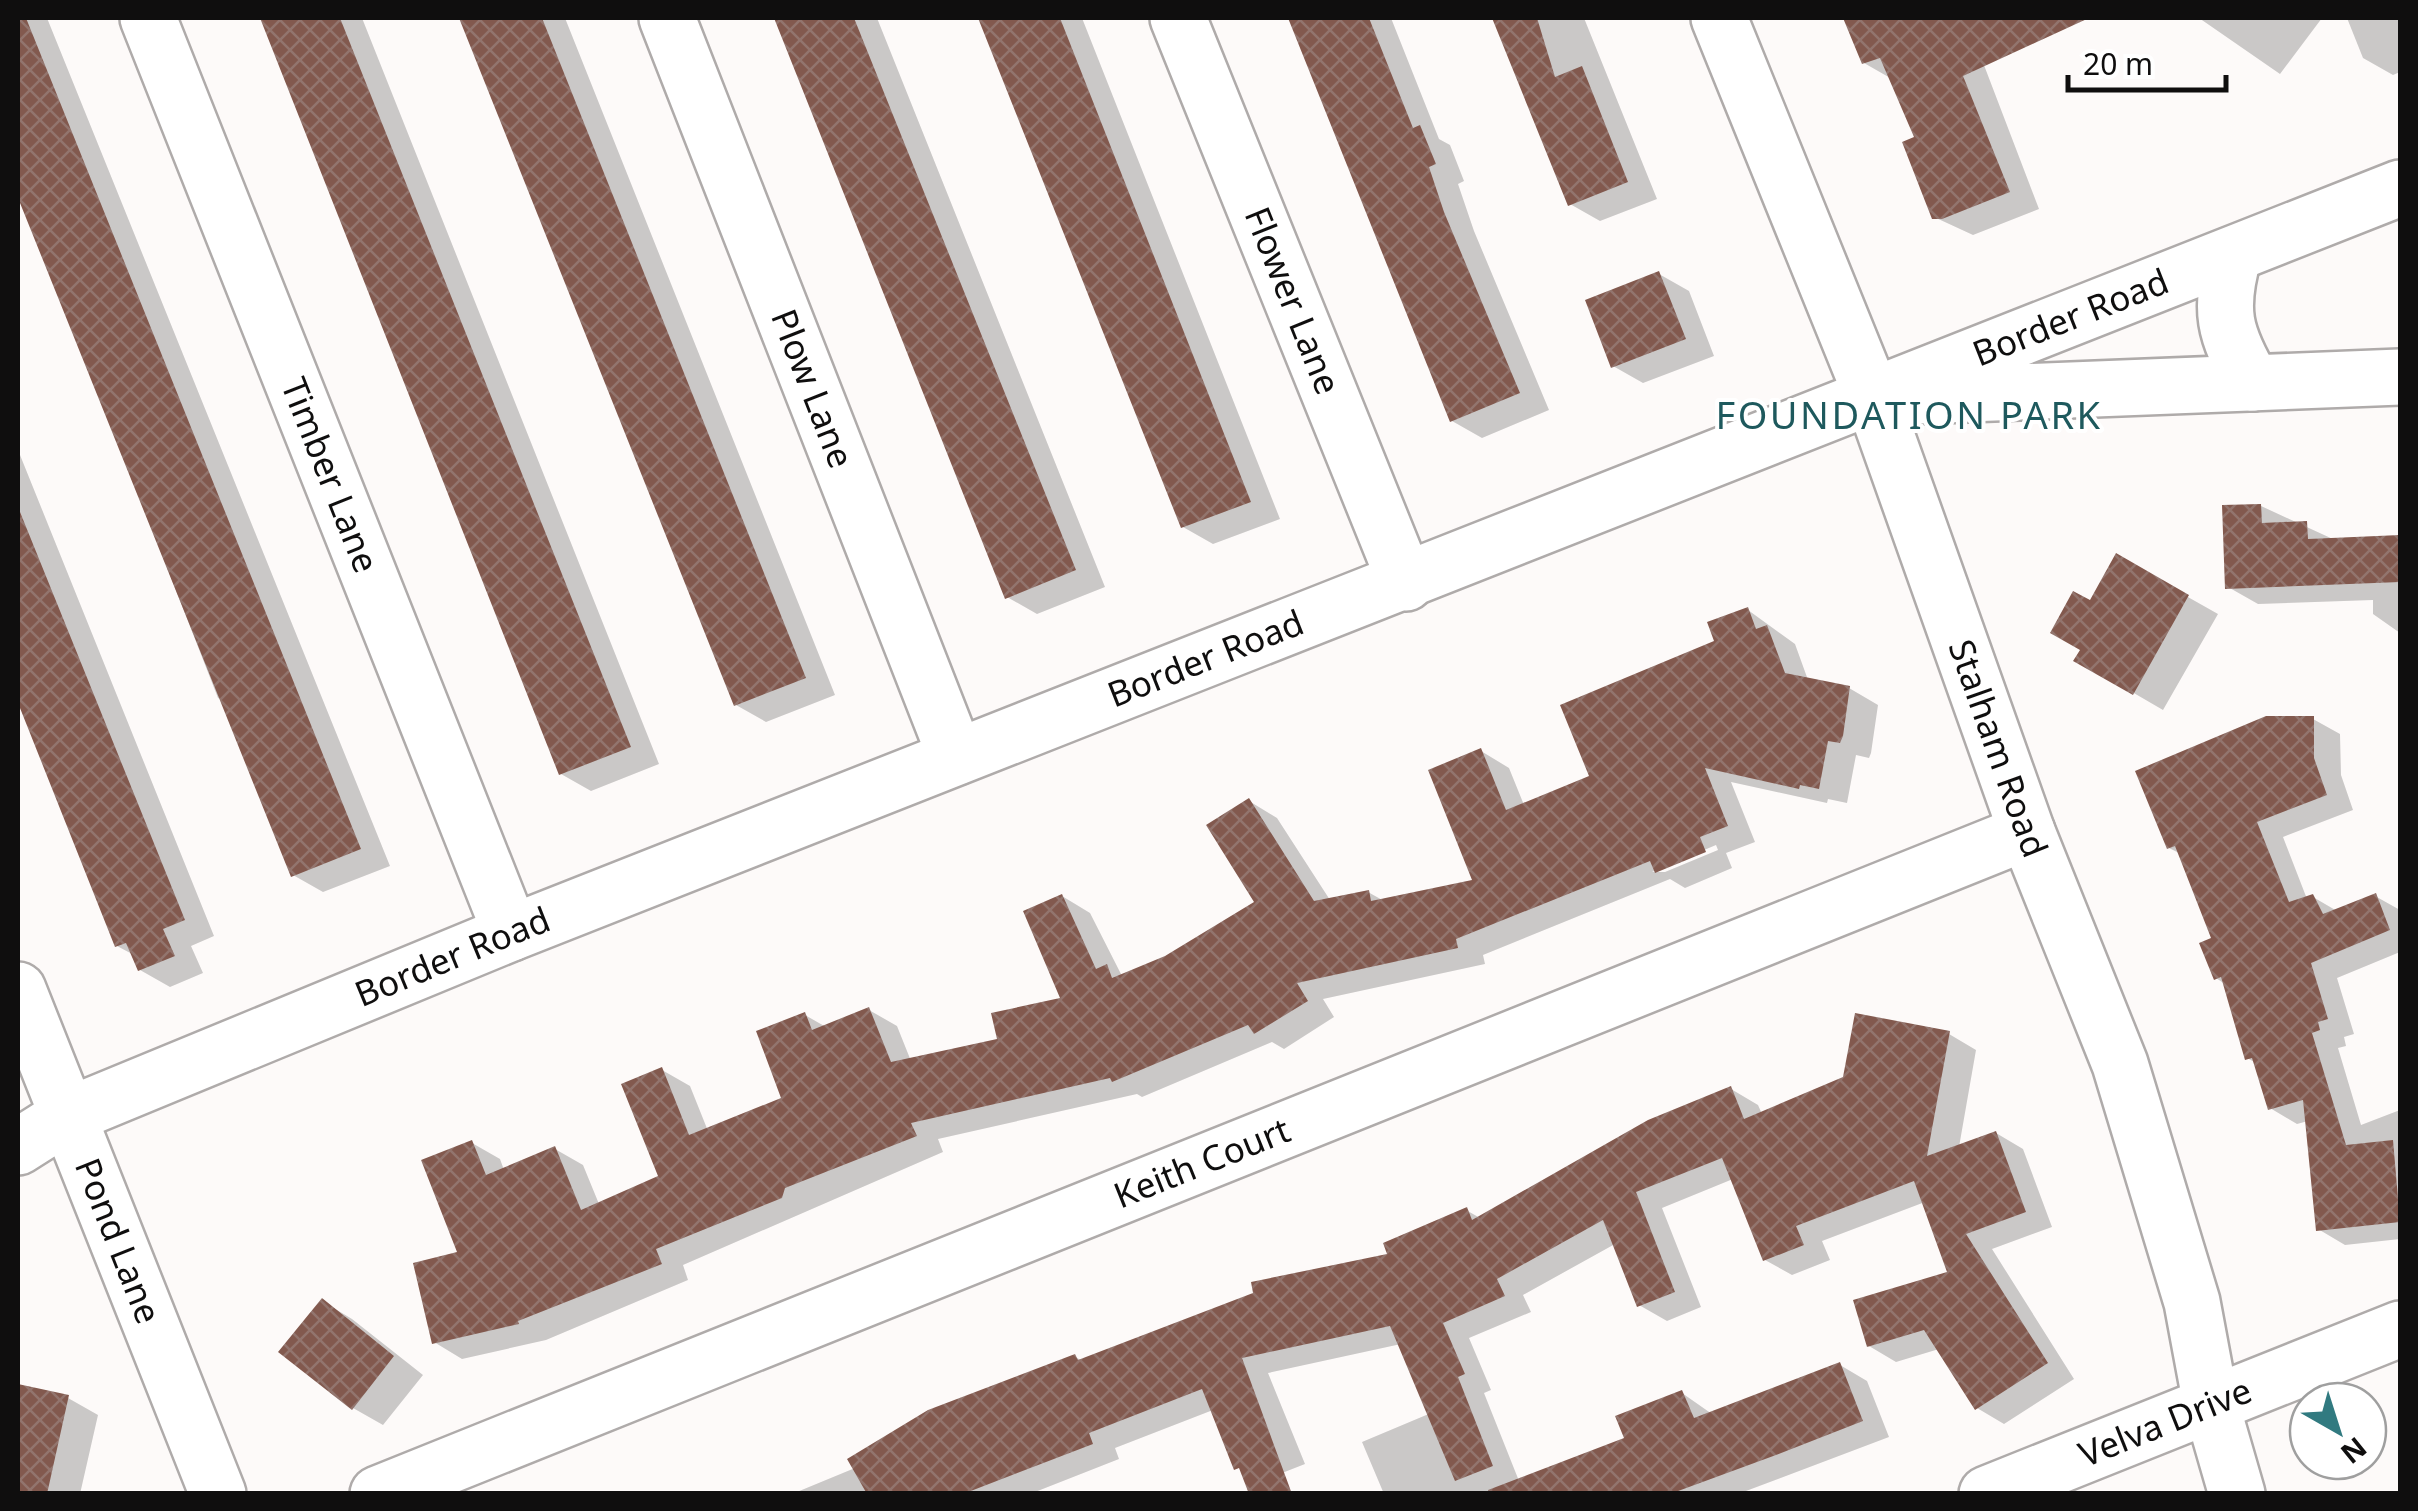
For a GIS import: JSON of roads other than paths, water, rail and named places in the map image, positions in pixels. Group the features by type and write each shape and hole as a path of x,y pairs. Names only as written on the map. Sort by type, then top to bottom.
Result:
{"street":[{"name":"Timber Lane","path":"148,18 512,932"},
{"name":"Plow Lane","path":"668,18 956,757"},
{"name":"Flower Lane","path":"1178,18 1406,583"},
{"name":"Stalham Road","path":"1719,18 1873,398 2026,832 2120,1064 2192,1302 2211,1404 2237,1494"},
{"name":"Border Road","path":"18,1147 67,1116 512,932 1406,583 2400,188"},
{"path":"2234,254 2222,312 2235,352 2253,383"},
{"path":"1873,398 2400,377"},
{"name":"Keith Court","path":"378,1494 2026,832"},
{"name":"Pond Lane","path":"18,990 218,1494"},
{"name":"Velva Drive","path":"1986,1494 2400,1329"}],"district":[{"name":"FOUNDATION PARK","path":"1909,416"}]}
